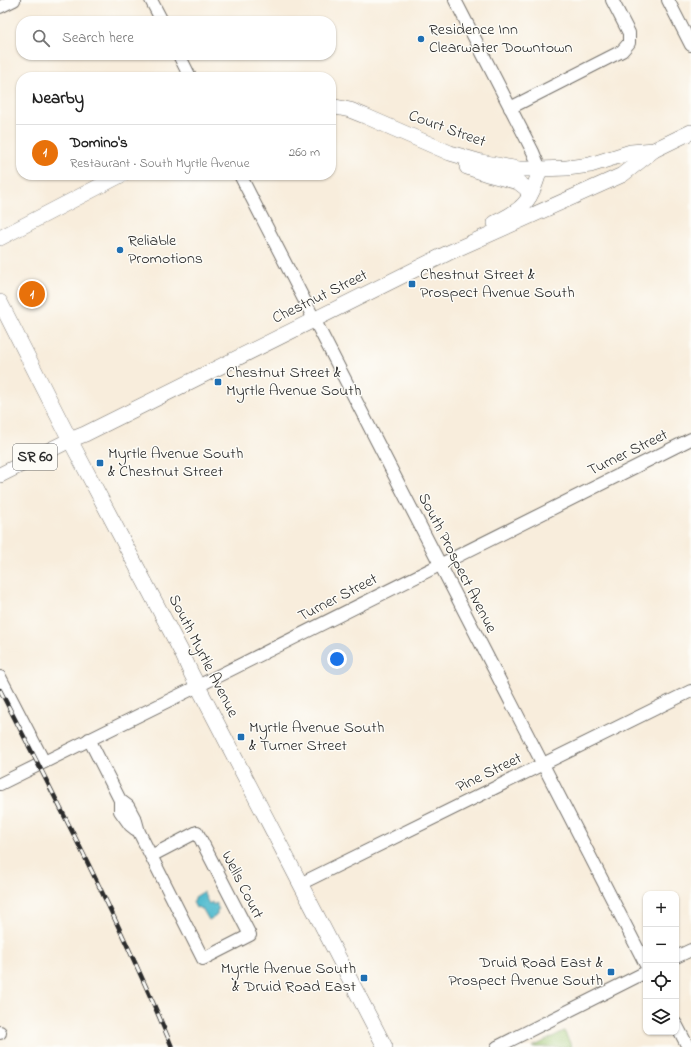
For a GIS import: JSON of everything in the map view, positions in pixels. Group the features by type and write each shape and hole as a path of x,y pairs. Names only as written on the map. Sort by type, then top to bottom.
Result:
{"main road":[{"name":"Court Street","path":"336,107 350,110 365,116 450,153 501,166 540,170 590,165 631,152 654,150 691,132"},
{"name":"Chestnut Street","path":"0,475 448,253 622,175 654,150"},
{"path":"450,153 467,167 518,182 527,189 529,197"},
{"path":"448,253 520,208 529,197 540,170"},
{"path":"0,238 111,180"},
{"name":"South Myrtle Avenue","path":"0,302 385,1047"}],"street":[{"path":"0,7 14,0"},
{"path":"151,0 159,16"},
{"path":"455,0 530,145 540,170"},
{"path":"510,108 622,51 629,43 628,33 612,0"},
{"path":"668,0 687,27 691,45"},
{"path":"182,60 188,72"},
{"name":"South Prospect Avenue","path":"243,180 645,963"},
{"name":"Turner Street","path":"0,784 691,440"},
{"path":"0,678 44,762"},
{"name":"Pine Street","path":"300,884 691,691"},
{"name":"Wells Court","path":"89,739 120,800 128,806 136,821 139,832 151,856 203,959 250,935 198,832 151,856"},
{"path":"679,956 691,950"},
{"path":"497,1047 643,974"},
{"path":"679,1030 688,1047"}],"green space":[{"path":"564,1031 572,1047 533,1047"}],"water":[{"path":"203,892 209,904 212,902 213,905 216,903 219,910 217,911 217,915 209,920 202,908 196,908 193,902 195,897"}],"railway":[{"path":"0,690 68,823 111,912 172,1047"}],"place":[{"name":"Residence Inn Clearwater Downtown","path":"421,39"},
{"name":"Reliable Promotions","path":"120,250"},
{"name":"Chestnut Street & Prospect Avenue South","path":"412,284"},
{"name":"Domino's","path":"32,294"},
{"name":"Chestnut Street & Myrtle Avenue South","path":"218,382"},
{"name":"Myrtle Avenue South & Chestnut Street","path":"100,463"},
{"name":"Myrtle Avenue South & Turner Street","path":"241,737"},
{"name":"Druid Road East & Prospect Avenue South","path":"611,972"},
{"name":"Myrtle Avenue South & Druid Road East","path":"364,978"}]}
